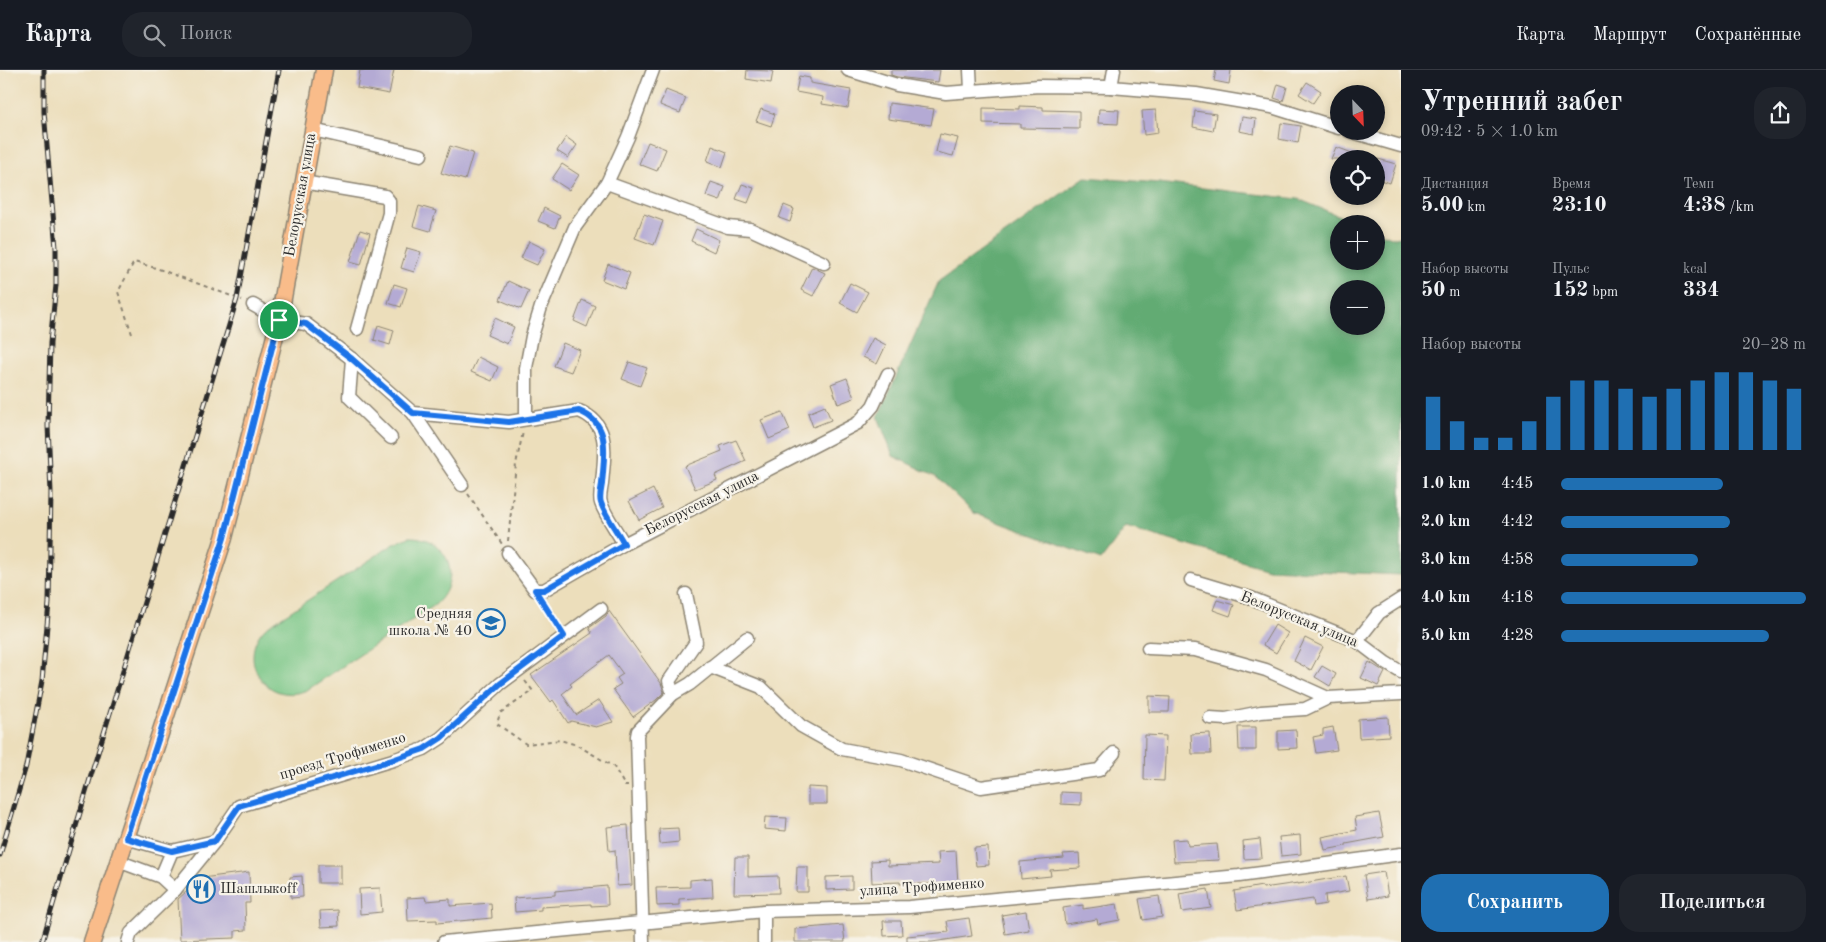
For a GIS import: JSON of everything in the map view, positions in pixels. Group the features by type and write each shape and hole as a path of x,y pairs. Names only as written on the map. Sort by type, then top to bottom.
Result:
{"main road":[{"name":"Белорусская улица","path":"92,942 224,538 279,320 324,70"}],"street":[{"path":"526,419 526,368 532,336 541,307 574,227 607,183 628,137 653,70"},
{"path":"848,70 897,85 946,93 1039,86 1111,87 1196,94 1262,105 1330,125"},
{"path":"970,70 972,90"},
{"path":"1111,87 1114,70"},
{"path":"313,130 421,155"},
{"path":"1380,140 1401,146"},
{"path":"303,182 384,196 389,201 389,213 357,329"},
{"path":"607,183 728,227 750,229 824,263"},
{"path":"253,305 279,320 306,324 352,359 413,413 462,485"},
{"path":"352,359 349,397 391,438"},
{"name":"Белорусская улица","path":"535,590 544,590 624,544 858,424 873,406 888,374"},
{"path":"413,413 509,422 579,411 595,420 601,431 604,444 600,502 624,544"},
{"path":"508,553 535,590"},
{"name":"Белорусская улица","path":"1191,580 1251,598 1357,641 1386,664 1401,672"},
{"path":"673,694 669,681 696,642 686,594"},
{"path":"1357,641 1379,613 1401,600"},
{"name":"проезд Трофименко","path":"128,942 130,933 176,890 215,841 239,806 424,749 441,738 500,684 602,609"},
{"path":"642,942 638,731 673,694 690,684 747,638"},
{"path":"1148,648 1195,650 1257,667 1328,698"},
{"path":"710,668 761,687 801,726 842,749 901,760 981,787 1099,770 1114,753"},
{"path":"1210,718 1226,719 1261,712 1305,709 1328,698 1401,694"},
{"path":"126,838 172,851 215,841"},
{"path":"161,877 172,851"},
{"name":"улица Трофименко","path":"444,942 764,911 909,907 1240,876 1401,854"},
{"path":"118,861 161,877 176,890"},
{"path":"764,911 764,942"}],"path":[{"path":"132,334 118,292 134,262 156,268 253,305"},
{"path":"508,553 508,526 516,464 526,419"},
{"path":"462,485 508,553"},
{"path":"535,590 564,636"},
{"path":"517,671 533,691 500,713 497,724 526,744 560,740 577,745 614,767 625,786 639,786"}],"green space":[{"path":"1085,177 1159,183 1298,199 1337,215 1330,215 1330,270 1385,270 1385,234 1394,238 1401,237 1401,575 1268,569 1126,527 1101,560 974,513 936,477 893,456 878,417 939,281"},
{"path":"409,537 423,539 434,544 442,551 448,561 449,583 444,595 435,605 307,690 292,693 279,692 268,686 259,677 254,666 253,653 257,640 265,628 394,544"}],"building":[{"path":"360,70 394,70 389,94 357,88"},
{"path":"747,70 773,71 771,83 746,79"},
{"path":"891,70 940,70 938,82 897,77 891,75"},
{"path":"1216,70 1231,70 1229,84 1214,81"},
{"path":"799,76 810,78 810,83 851,90 848,108 822,104 823,97 796,92"},
{"path":"1307,82 1321,91 1313,103 1299,94"},
{"path":"1278,84 1287,87 1283,101 1274,98"},
{"path":"666,90 686,98 680,113 660,105"},
{"path":"889,103 934,109 931,125 888,119"},
{"path":"1020,106 1043,107 1043,110 1079,111 1079,129 1020,128 1020,124 983,123 983,108 1020,109"},
{"path":"761,109 775,114 771,126 756,121"},
{"path":"1099,109 1119,110 1118,124 1098,123"},
{"path":"1156,110 1158,133 1144,135 1142,111"},
{"path":"1195,111 1216,114 1213,131 1193,127"},
{"path":"1242,117 1256,119 1254,134 1239,131"},
{"path":"1281,123 1301,126 1298,143 1279,139"},
{"path":"940,134 958,138 953,156 936,152"},
{"path":"566,137 577,145 568,158 557,151"},
{"path":"648,142 666,149 657,171 639,164"},
{"path":"450,146 473,153 465,180 441,173"},
{"path":"712,146 727,152 722,167 707,161"},
{"path":"1385,161 1396,164 1390,183 1385,182"},
{"path":"562,164 579,175 569,190 552,179"},
{"path":"711,182 725,187 720,201 706,196"},
{"path":"742,184 754,188 748,203 736,199"},
{"path":"784,205 794,209 790,222 779,218"},
{"path":"419,206 436,211 430,231 413,226"},
{"path":"544,208 560,216 555,228 538,221"},
{"path":"644,214 663,221 654,245 635,238"},
{"path":"696,229 719,240 714,252 691,241"},
{"path":"360,230 370,233 361,265 350,262"},
{"path":"529,241 545,249 537,265 521,258"},
{"path":"407,248 421,252 414,272 401,268"},
{"path":"608,264 630,273 624,289 602,280"},
{"path":"812,267 825,273 813,296 801,290"},
{"path":"508,281 529,291 521,309 500,300"},
{"path":"850,283 868,292 857,312 840,303"},
{"path":"394,284 407,288 401,307 388,303"},
{"path":"582,300 595,306 587,327 574,321"},
{"path":"495,318 514,327 507,344 487,335"},
{"path":"378,325 394,330 390,345 374,340"},
{"path":"873,338 886,345 877,364 863,357"},
{"path":"563,343 580,350 571,372 554,366"},
{"path":"478,357 498,367 492,381 471,372"},
{"path":"629,362 647,368 640,386 622,379"},
{"path":"847,378 854,398 838,404 831,384"},
{"path":"825,406 831,420 813,427 808,413"},
{"path":"782,412 790,430 769,439 761,420"},
{"path":"736,440 746,461 715,475 717,480 695,489 685,466 722,451 720,446"},
{"path":"653,489 662,508 639,520 629,501"},
{"path":"1217,600 1234,605 1230,616 1213,610"},
{"path":"609,611 661,683 664,692 633,717 613,689 621,684 617,678 623,674 609,655 570,684 572,686 562,694 576,715 599,700 613,722 596,727 571,721 568,723 553,700 551,702 531,675 592,633 589,628 606,616"},
{"path":"1275,625 1288,633 1276,653 1263,645"},
{"path":"1305,638 1323,647 1311,670 1294,661"},
{"path":"1369,662 1385,672 1378,686 1361,678"},
{"path":"1322,666 1336,674 1330,686 1315,677"},
{"path":"1149,696 1170,697 1169,712 1149,712"},
{"path":"1388,717 1389,736 1359,738 1358,719"},
{"path":"1238,727 1256,727 1256,750 1239,750"},
{"path":"1333,727 1337,750 1316,753 1313,737 1323,735 1323,729"},
{"path":"1296,730 1297,748 1278,749 1278,731"},
{"path":"1210,733 1211,754 1192,754 1191,734"},
{"path":"1145,735 1166,736 1164,781 1144,780"},
{"path":"808,787 827,788 827,804 808,804"},
{"path":"1061,792 1081,793 1081,805 1061,804"},
{"path":"1379,813 1384,837 1325,850 1322,837 1357,830 1355,817"},
{"path":"765,817 787,818 786,831 764,829"},
{"path":"628,825 632,885 617,886 615,850 609,851 607,827"},
{"path":"678,828 679,842 660,844 659,829"},
{"path":"1300,835 1301,854 1281,856 1279,837"},
{"path":"1187,839 1188,846 1217,844 1219,860 1174,862 1172,840"},
{"path":"1260,839 1262,858 1244,859 1243,841"},
{"path":"988,847 989,865 976,866 974,848"},
{"path":"956,851 958,884 872,883 871,861 888,860 888,866 939,864 938,852"},
{"path":"1079,853 1080,868 1050,870 1051,876 1021,879 1020,862 1064,858 1063,854"},
{"path":"735,857 748,857 748,877 778,876 779,893 734,894"},
{"path":"318,865 341,865 341,883 318,883"},
{"path":"797,867 808,867 808,892 796,892"},
{"path":"249,872 250,903 245,903 246,930 235,931 235,938 180,940 178,899 202,878"},
{"path":"1384,872 1388,896 1368,899 1364,875"},
{"path":"302,876 303,897 291,898 290,877"},
{"path":"852,876 852,889 826,890 826,877"},
{"path":"1346,876 1349,891 1325,895 1326,904 1314,906 1313,899 1237,910 1234,891 1262,886 1263,888 1298,884"},
{"path":"712,878 713,897 679,899 679,905 657,906 656,888 690,887 690,880"},
{"path":"607,886 608,905 591,906 591,904 541,907 541,910 515,912 514,898 555,895 555,891"},
{"path":"380,888 382,912 360,914 359,889"},
{"path":"1208,889 1211,908 1182,912 1179,894"},
{"path":"1159,896 1162,917 1143,920 1139,899"},
{"path":"425,897 426,901 450,899 450,906 491,903 492,918 437,923 437,920 408,921 407,898"},
{"path":"1117,904 1120,920 1098,924 1097,919 1065,924 1063,908 1083,905 1083,909"},
{"path":"338,910 339,926 321,927 320,911"},
{"path":"1026,911 1029,930 1005,934 1002,915"},
{"path":"969,918 972,936 932,942 907,942 907,936 949,932 947,921"},
{"path":"883,921 901,921 902,935 884,936"},
{"path":"843,925 845,942 795,942 795,929"}],"railway":[{"path":"0,855 26,766 42,681 49,603 51,492 48,426 50,343 56,285 56,248 44,112 44,70"},
{"path":"42,942 237,299 279,70"}],"place":[{"name":"Средняя школа № 40","path":"491,623"},
{"name":"Шашлыкоff","path":"201,889"}],"route":[{"path":"279,320 306,324 352,359 413,413 509,422 579,411 588,414 595,420 601,431 604,444 600,502 624,544 544,590 535,590 564,636 500,684 441,738 424,749 392,760 239,806 215,841 172,851 126,838 224,538 279,320"}]}
